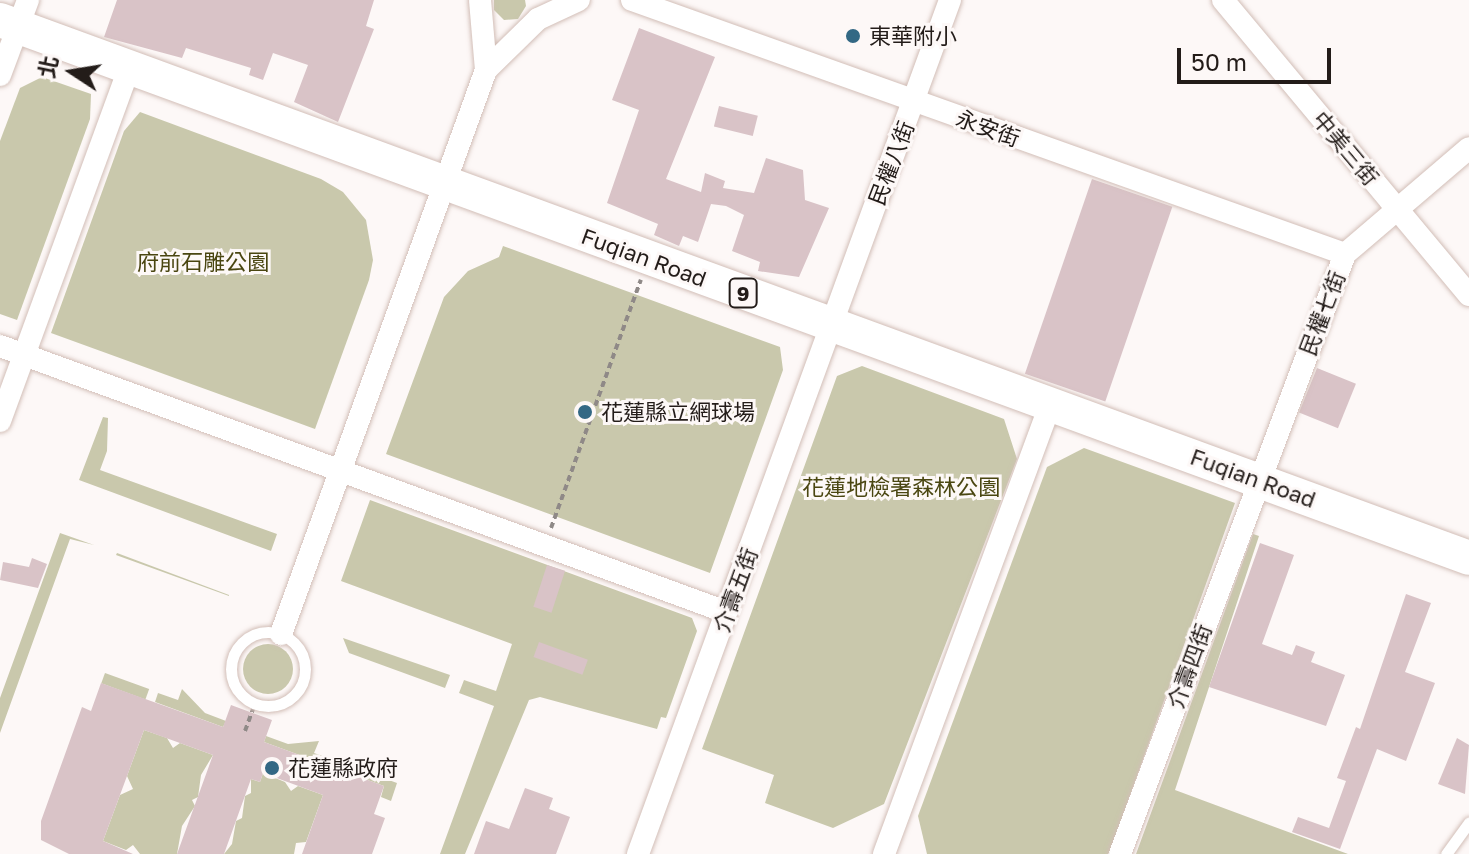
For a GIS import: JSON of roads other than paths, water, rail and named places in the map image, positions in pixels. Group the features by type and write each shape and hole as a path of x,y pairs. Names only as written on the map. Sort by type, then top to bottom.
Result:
{"main road":[{"name":"Fuqian Road","path":"15,16 129,68 1469,558"}],"street":[{"path":"281,634 486,70 480,0"},
{"path":"486,70 538,19 579,0"},
{"name":"永安街","path":"632,0 1345,254"},
{"name":"民權八街","path":"831,325 950,0"},
{"name":"中美三街","path":"1223,0 1469,295"},
{"path":"0,75 15,16"},
{"path":"0,421 129,68"},
{"name":"民權七街","path":"1257,479 1345,254 1469,148"},
{"name":"介壽五街","path":"638,854 831,325"},
{"path":"0,346 726,612"},
{"path":"884,854 1050,406"},
{"name":"介壽四街","path":"1120,854 1257,479"}],"lane":[{"path":"255,634 281,634 300,650 305,676 292,698 280,704 255,704 244,698 231,676 235,650 255,634"},
{"path":"1446,854 1469,822"}],"place":[{"name":"東華附小","path":"853,36"},
{"name":"花蓮縣立網球場","path":"585,412"},
{"name":"花蓮縣政府","path":"272,768"}],"park label":[{"name":"府前石雕公園","path":"203,262"},
{"name":"花蓮地檢署森林公園","path":"901,487"}]}
